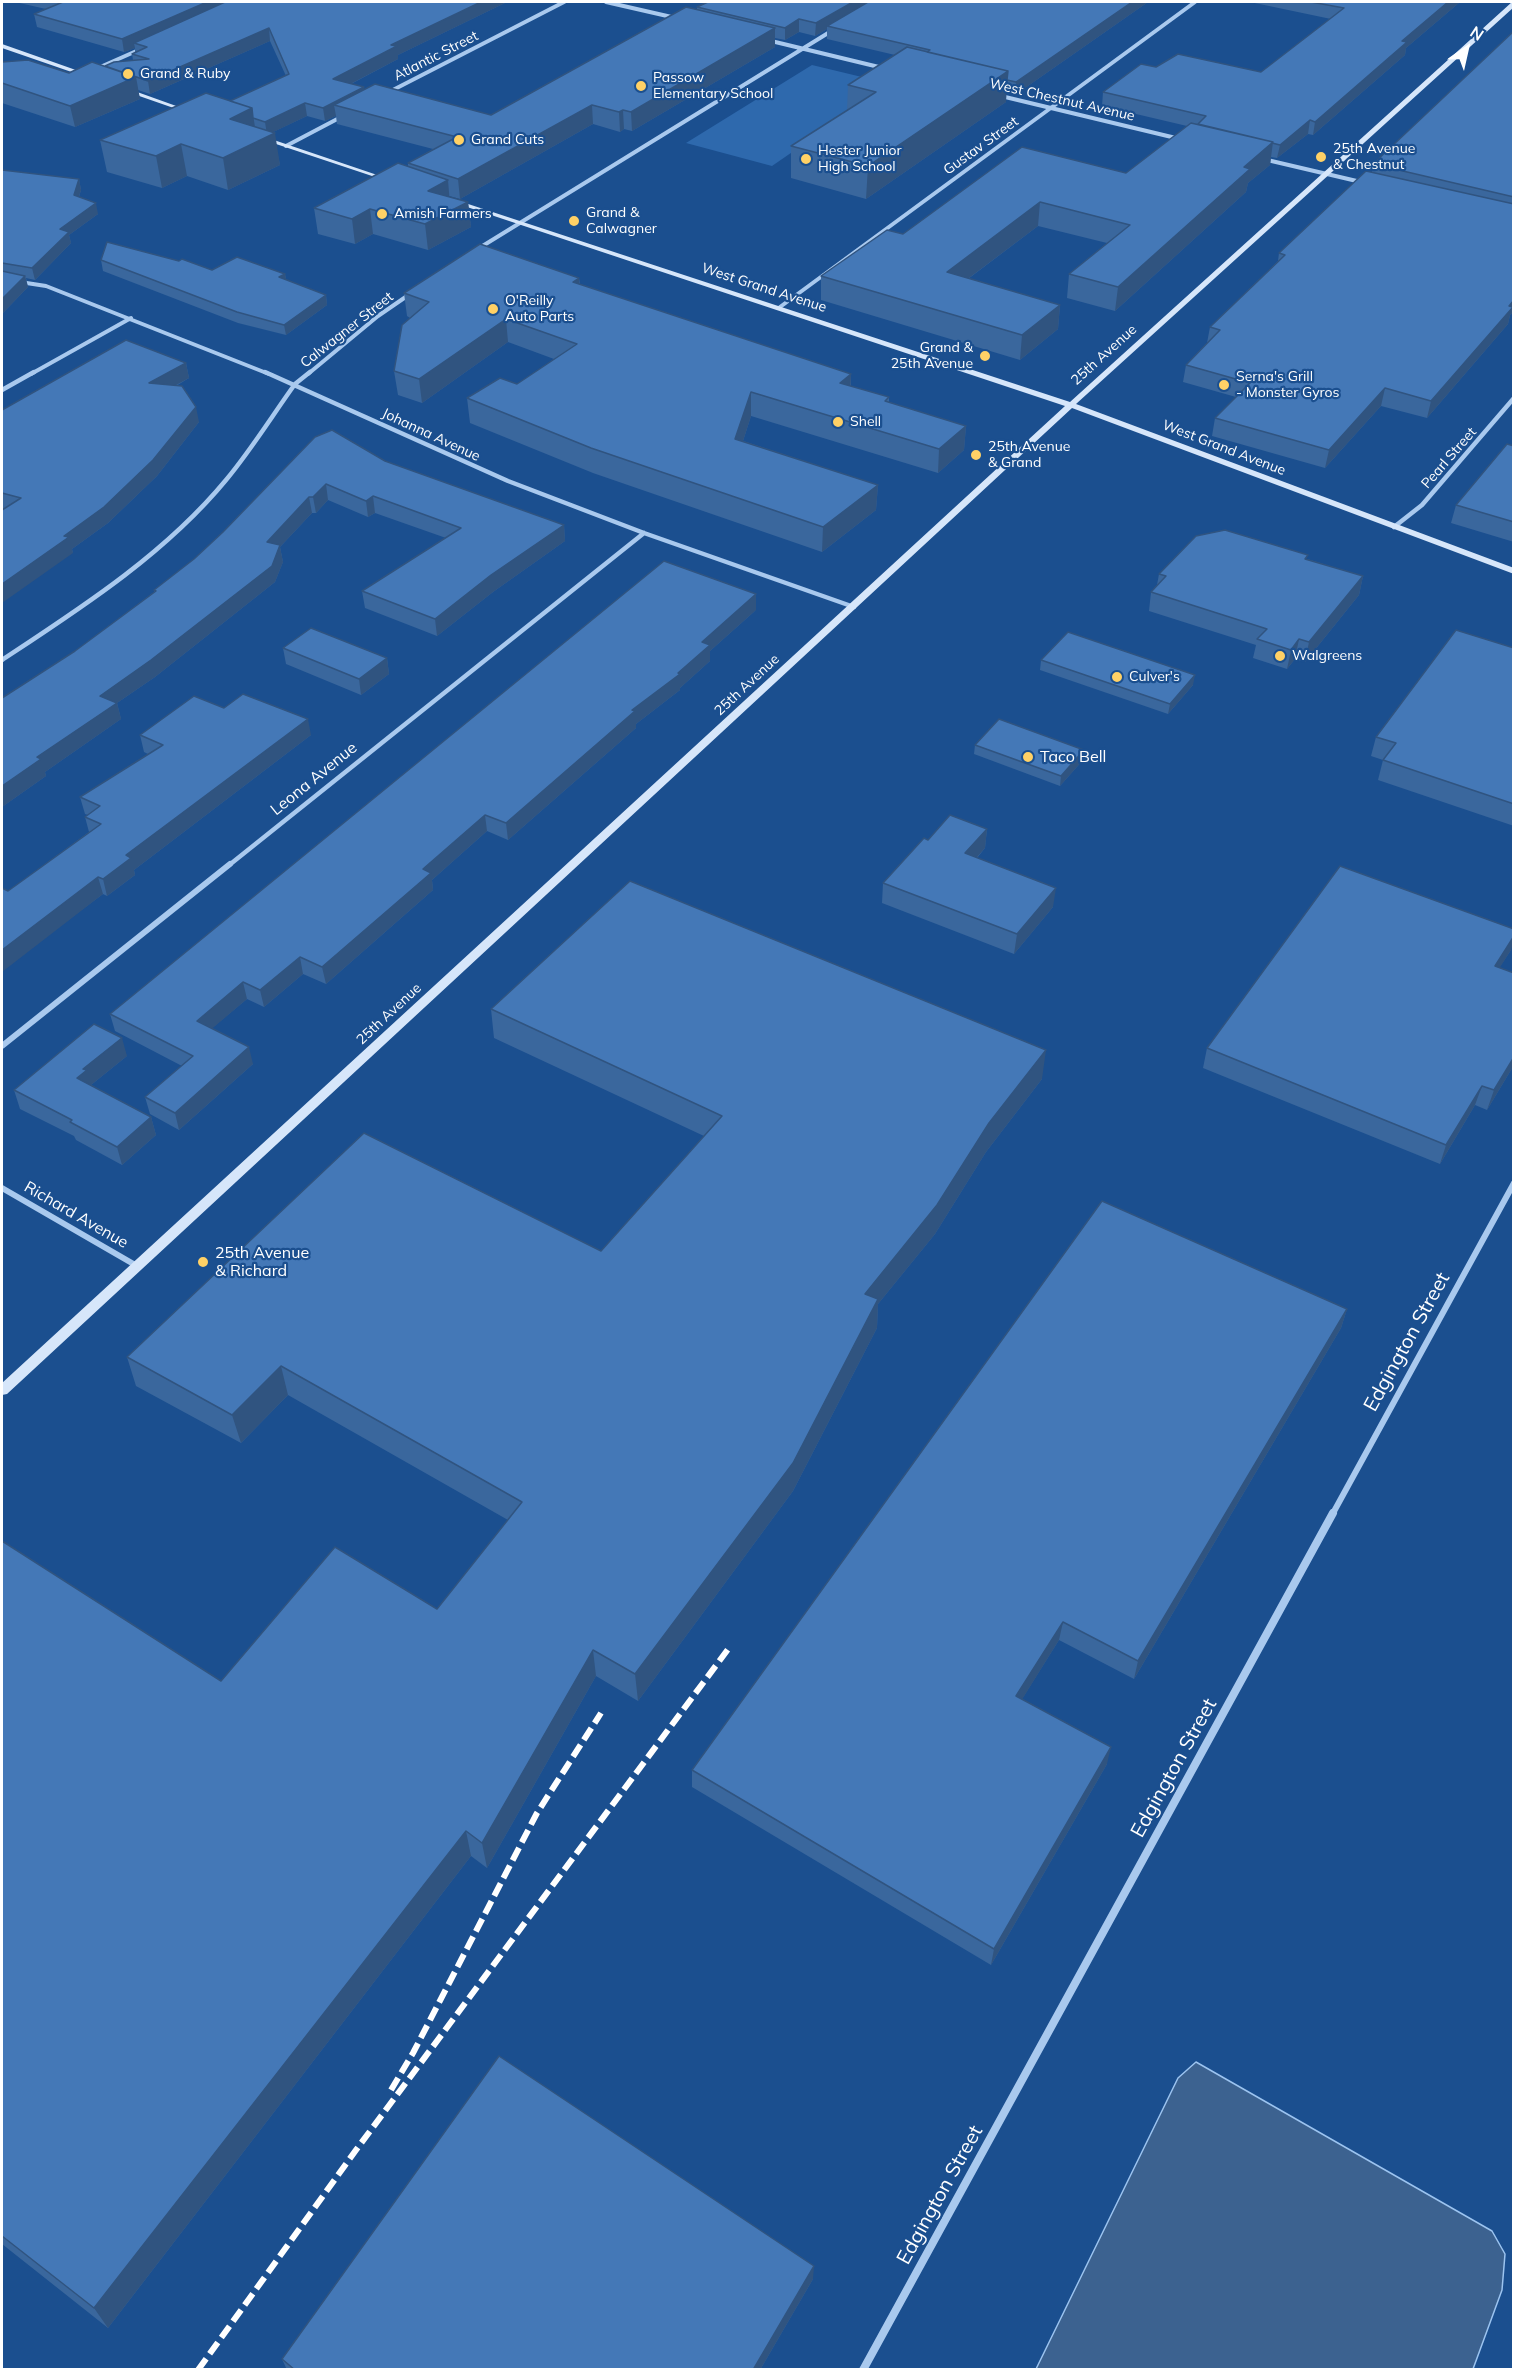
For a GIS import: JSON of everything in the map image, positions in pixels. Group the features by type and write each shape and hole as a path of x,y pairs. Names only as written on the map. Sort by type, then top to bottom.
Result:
{"main road":[{"name":"25th Avenue","path":"2,1390 1071,405 1514,3"},
{"path":"2,46 94,78"},
{"path":"114,85 198,115"},
{"path":"253,134 398,183"},
{"name":"West Grand Avenue","path":"448,199 1071,405 1514,571"}],"street":[{"name":"Atlantic Street","path":"379,98 564,2"},
{"path":"606,2 687,21"},
{"name":"Gustav Street","path":"780,307 1195,2"},
{"path":"467,256 518,222 841,25"},
{"path":"756,38 890,69"},
{"path":"84,75 145,47"},
{"name":"West Chestnut Avenue","path":"993,94 1185,140"},
{"path":"286,146 348,114"},
{"path":"1261,158 1372,185"},
{"name":"Johanna Avenue","path":"13,280 46,286 295,384 508,481 644,533 854,607"},
{"name":"Calwagner Street","path":"2,660 91,602 163,543 225,481 295,384 378,315 420,287"},
{"path":"2,390 131,318"},
{"name":"Pearl Street","path":"1394,527 1422,505 1514,398"},
{"name":"Leona Avenue","path":"2,1046 644,533"},
{"name":"Edgington Street","path":"863,2370 1514,1183"},
{"name":"Richard Avenue","path":"2,1188 137,1266"}],"shaded area":[{"path":"812,65 891,84 772,166 686,143"},
{"path":"1196,2062 1492,2231 1505,2254 1502,2290 1473,2369 1036,2369 1178,2078"}],"building":[{"path":"63,2 207,2 122,39 34,14"},
{"path":"225,2 481,2 391,45 397,46 333,79 364,87 323,108 305,103 265,122 253,118 252,108 230,101 289,74 269,28 148,81 105,66 114,62 149,59 132,54 147,47 134,43"},
{"path":"708,2 853,2 816,23 799,19 785,28 697,7"},
{"path":"868,2 1132,2 1016,82 1007,80 1008,71 827,26"},
{"path":"1311,2 1448,2 1402,41 1407,42 1315,122 1310,120 1280,145 1198,124 1206,116 1103,92 1141,64 1156,67 1178,54 1261,72 1344,8"},
{"path":"686,7 775,28 631,112 623,110 619,112 592,105 458,179 408,163 457,137 334,105 375,84 491,115"},
{"path":"1514,31 1514,197 1373,164"},
{"path":"907,47 1008,71 868,166 791,146 876,92 848,85"},
{"path":"28,60 69,73 92,62 136,77 70,106 2,83 2,62"},
{"path":"206,93 252,108 230,119 275,133 223,158 181,144 156,156 100,140"},
{"path":"1191,123 1273,142 1244,167 1250,169 1118,287 1069,274 1130,225 1040,202 947,272 1060,305 1022,335 821,276 887,230 903,234 1022,147 1126,173"},
{"path":"398,163 448,180 428,191 468,202 425,224 370,209 352,219 314,208"},
{"path":"2,170 79,179 74,195 96,203 60,229 69,232 32,268 2,263"},
{"path":"1366,171 1514,204 1514,300 1509,306 1513,307 1431,401 1385,388 1329,450 1215,418 1250,383 1186,365 1220,330 1210,327 1285,255 1279,253"},
{"path":"107,242 179,261 182,259 212,270 237,257 285,274 279,277 326,295 284,325 237,312 101,260"},
{"path":"480,244 579,278 573,282 851,374 840,383 889,397 885,401 966,426 939,449 751,392 735,439 878,485 823,527 591,448 467,398 500,378 517,384 577,344 506,319 419,379 394,371 402,325 429,302 404,293"},
{"path":"2,271 25,276 2,299"},
{"path":"126,340 186,363 149,383 182,386 196,407 153,460 104,507 64,536 69,537 2,584 2,510 21,498 2,493 2,410"},
{"path":"332,430 385,461 564,525 491,575 435,619 362,591 461,528 373,496 366,501 326,484 313,497 309,497 267,542 280,545 272,566 151,660 100,696 117,703 37,757 41,759 2,786 2,698 75,651 156,591 154,590 194,559 223,532 315,437"},
{"path":"1507,444 1514,446 1514,522 1456,505"},
{"name":"Walgreens","path":"1225,530 1308,555 1305,559 1363,576 1309,642 1299,639 1291,650 1257,639 1267,629 1151,592 1166,576 1159,574 1196,536"},
{"path":"664,561 756,594 702,642 710,645 678,673 680,674 632,710 635,711 506,823 485,815 423,869 431,873 322,967 300,957 260,990 243,982 197,1021 249,1047 175,1113 145,1097 193,1056 110,1014"},
{"path":"311,628 387,658 359,679 283,648"},
{"path":"1456,630 1514,648 1514,804 1383,760 1396,743 1376,737"},
{"name":"Culver's","path":"1068,632 1195,675 1170,704 1041,660"},
{"path":"243,694 308,719 126,855 131,858 103,879 98,877 2,950 2,888 8,891 101,824 85,817 100,806 80,797 163,745 140,735 194,696 224,708"},
{"name":"Taco Bell","path":"999,719 1084,750 1061,776 975,745"},
{"path":"950,815 987,829 965,853 1056,888 1017,934 883,883 924,838 928,840"},
{"path":"1340,866 1514,929 1514,936 1495,966 1514,973 1514,1057 1494,1090 1482,1086 1446,1145 1207,1048"},
{"path":"630,881 1046,1050 989,1123 937,1205 865,1294 878,1299 793,1463 635,1674 593,1650 482,1843 466,1831 94,2308 2,2236 2,1541 221,1681 335,1547 437,1609 522,1502 281,1366 232,1415 127,1357 364,1133 601,1251 722,1116 491,1009"},
{"path":"94,1024 122,1038 83,1069 87,1070 77,1078 151,1117 117,1147 70,1122 72,1120 14,1090"},
{"path":"1102,1201 1347,1309 1138,1661 1063,1622 1016,1696 1111,1747 994,1949 692,1770"},
{"path":"499,2056 814,2266 753,2370 295,2370 282,2359"}],"railway":[{"path":"198,2370 356,2150 729,1648"},
{"path":"391,2090 413,2053 537,1813 601,1713"}],"place":[{"name":"Grand & Ruby","path":"128,74"},
{"name":"Passow Elementary School","path":"641,86"},
{"name":"Grand Cuts","path":"459,140"},
{"name":"25th Avenue & Chestnut","path":"1321,157"},
{"name":"Hester Junior High School","path":"806,159"},
{"name":"Amish Farmers","path":"382,214"},
{"name":"Grand & Calwagner","path":"574,221"},
{"name":"O'Reilly Auto Parts","path":"493,309"},
{"name":"Grand & 25th Avenue","path":"985,356"},
{"name":"Serna's Grill - Monster Gyros","path":"1224,385"},
{"name":"Shell","path":"838,422"},
{"name":"25th Avenue & Grand","path":"976,455"},
{"name":"Walgreens","path":"1280,656"},
{"name":"Culver's","path":"1117,677"},
{"name":"Taco Bell","path":"1028,757"},
{"name":"25th Avenue & Richard","path":"203,1262"}]}
